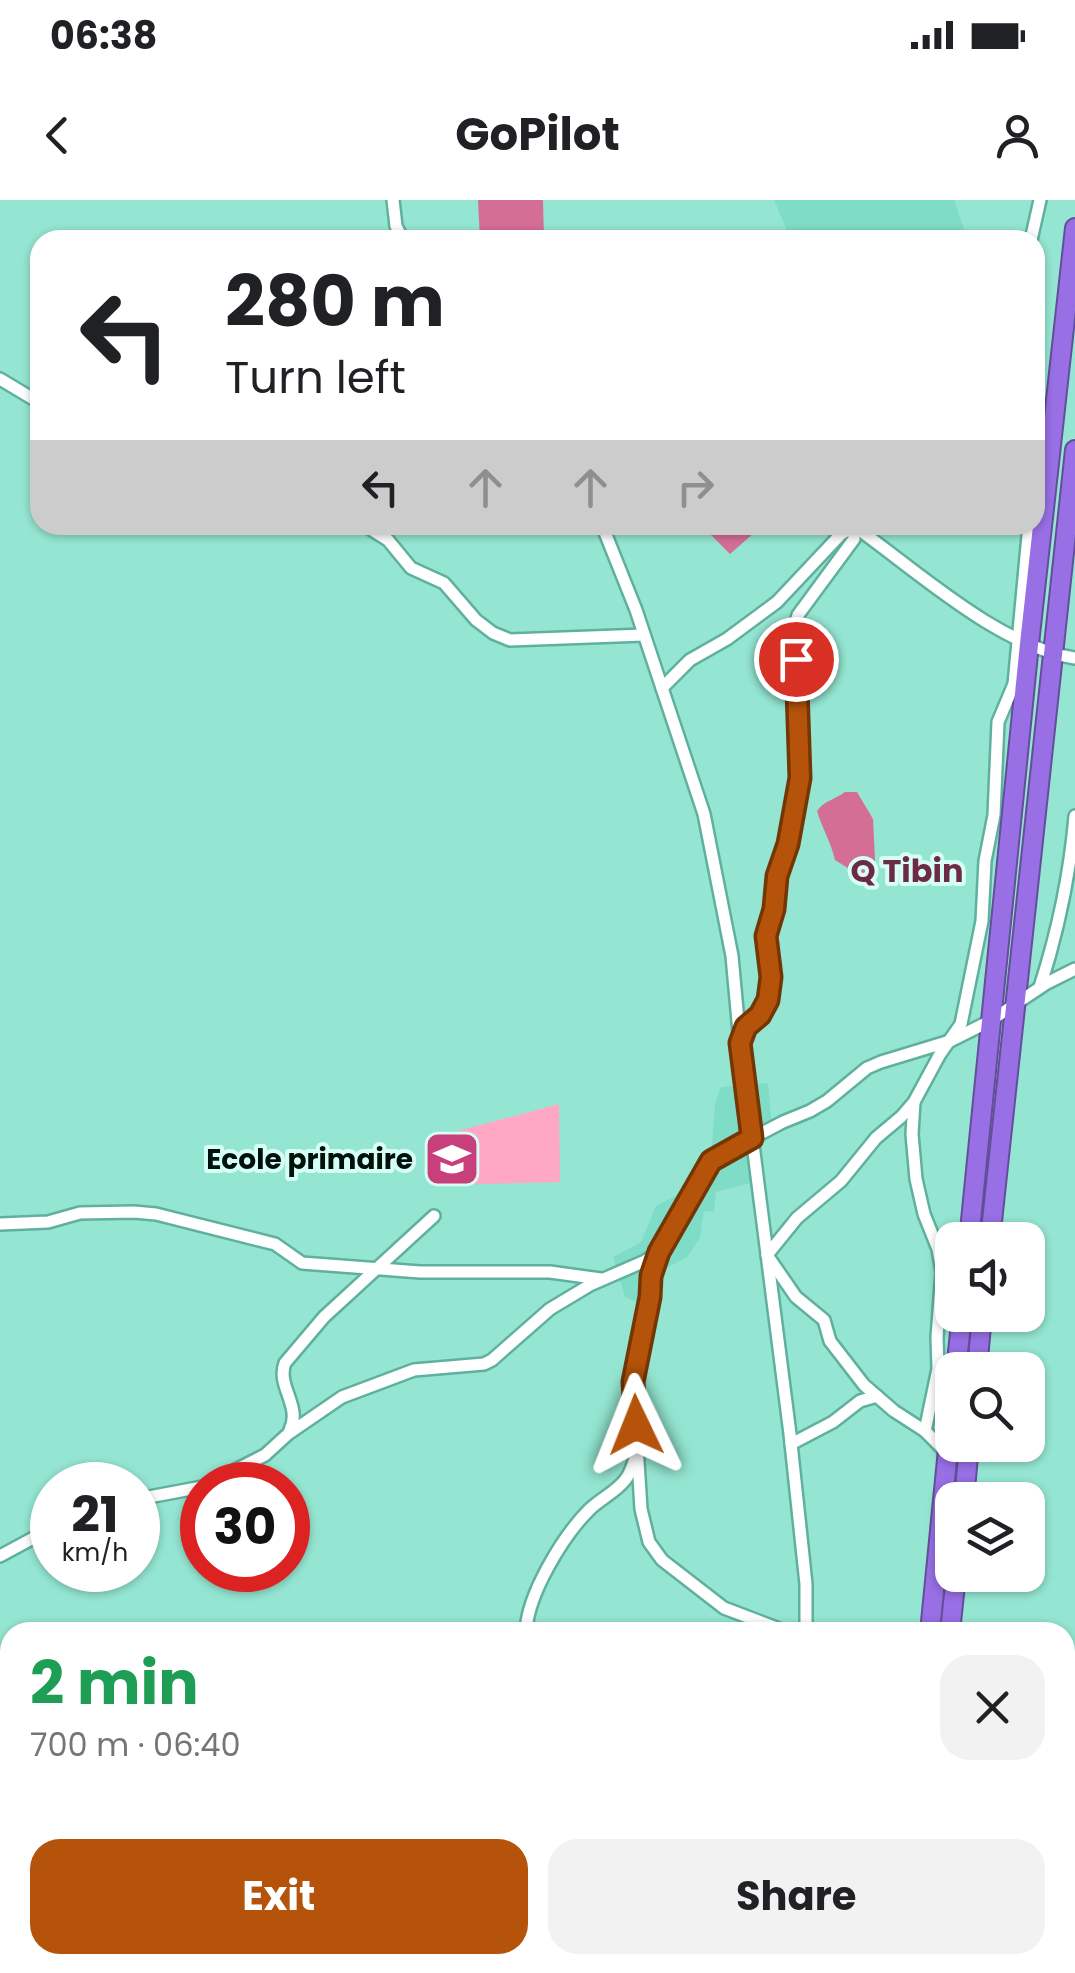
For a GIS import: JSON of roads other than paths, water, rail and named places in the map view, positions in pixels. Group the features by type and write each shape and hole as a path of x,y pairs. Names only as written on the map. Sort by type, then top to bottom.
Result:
{"highway":[{"path":"1045,471 1075,228"},
{"path":"992,1222 1075,450"},
{"path":"971,1222 1037,535"},
{"path":"931,1622 947,1462"},
{"path":"951,1622 954,1592"}],"street":[{"path":"392,200 398,230"},
{"path":"1033,230 1040,200"},
{"path":"0,379 30,398"},
{"path":"380,535 411,568 444,583 476,620 502,638 644,634"},
{"path":"606,535 644,634 704,814 732,956 791,1444 806,1584 806,1622"},
{"path":"662,688 690,660 777,602 840,535"},
{"path":"740,1043 746,1027 760,1015 768,1000 771,977 766,936 800,778 794,628 798,615 854,535"},
{"path":"867,535 967,609 1024,641 1075,658"},
{"path":"767,1255 797,1218 841,1182 876,1138 914,1102 940,1054 962,1024 979,938 994,815 998,722 1014,684 1024,641 1029,535"},
{"path":"1040,988 1064,894 1075,816"},
{"path":"761,1622 724,1608 662,1560 649,1542 641,1509 633,1382 651,1276 659,1252 711,1161 827,1101 867,1068 950,1042 1075,969"},
{"path":"914,1102 916,1179 942,1272 936,1338 938,1369 925,1431"},
{"path":"0,1224 48,1222 80,1213 156,1214 275,1244 302,1263 375,1270 550,1272 605,1279"},
{"path":"288,1434 295,1411 283,1378 285,1364 324,1317 434,1216"},
{"path":"251,1462 342,1397 414,1370 484,1364 550,1309 659,1252"},
{"path":"767,1255 796,1297 824,1320 830,1341 864,1385 935,1441"},
{"path":"791,1444 833,1422 860,1401 877,1396"},
{"path":"526,1622 558,1550 588,1510 625,1481 636,1457"},
{"path":"0,1556 30,1540"}],"place":[{"name":"Ecole primaire","path":"452,1159"}],"district":[{"name":"Q Tibin","path":"907,870"}]}
